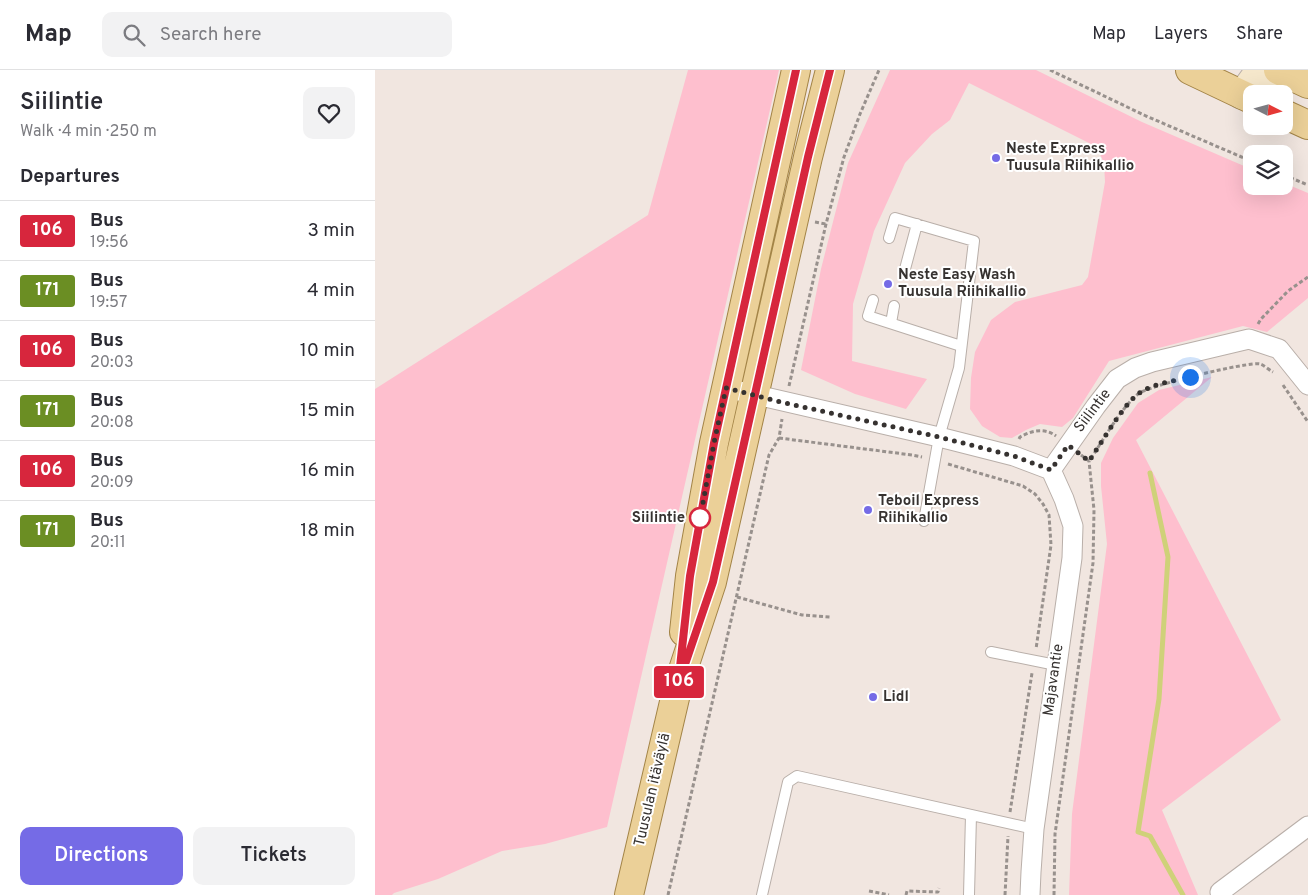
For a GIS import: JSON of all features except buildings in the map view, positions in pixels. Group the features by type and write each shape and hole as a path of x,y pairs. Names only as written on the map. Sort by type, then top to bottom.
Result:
{"main road":[{"name":"Tuusulan itäväylä","path":"678,685 690,576 714,443 796,70"},
{"name":"Tuusulan itäväylä","path":"629,895 678,685 713,582 808,157 830,70"},
{"path":"1190,70 1243,95"},
{"path":"1293,118 1308,124"}],"street":[{"path":"1253,85 1260,70"},
{"path":"1249,339 1279,349 1308,385"},
{"name":"Siilintie","path":"1051,470 1117,379 1135,368 1152,362 1249,339"},
{"path":"726,388 939,437 1014,456 1051,470"},
{"name":"Majavantie","path":"1030,895 1034,829 1072,558 1073,526 1051,470"},
{"path":"1220,892 1308,826"}],"lane":[{"path":"889,238 895,218 974,241 959,368 939,437 924,521"},
{"path":"905,269 917,224"},
{"path":"873,300 868,316 961,346"},
{"path":"891,323 894,306"},
{"path":"991,652 1056,665"},
{"path":"762,895 788,782 797,776 1034,829"},
{"path":"969,895 971,815"}],"path":[{"path":"668,895 769,455 779,438 825,224 844,157 859,114 879,70"},
{"path":"1050,70 1146,116 1243,158"},
{"path":"1293,178 1308,185"},
{"path":"815,222 825,224"},
{"path":"1238,366 1249,339 1261,319 1287,291 1308,277"},
{"path":"1054,895 1055,834 1093,563 1094,510 1089,461 1126,406 1140,392 1158,385 1238,366 1260,364 1275,373"},
{"path":"1280,382 1308,422"},
{"path":"1014,456 1020,437 1034,430 1052,433 1089,461"},
{"path":"779,438 912,455 963,468 1023,486 1035,494 1049,515 1051,545 1008,824 1005,895"},
{"path":"737,598 803,615 830,617"},
{"path":"906,895 907,891 939,892 939,888"},
{"path":"869,890 889,895"}],"shaded area":[{"path":"688,70 779,70 607,827 545,844 502,851 438,879 392,895 375,895 375,389 648,215"},
{"path":"890,70 1036,70 1142,122 1243,166 1243,195 1293,195 1293,187 1308,193 1308,298 1267,332 1243,326 1109,361 1073,418 1062,427 1040,424 1012,438 1000,437 982,426 970,409 971,378 975,352 991,320 1015,302 1082,285 1088,277 1105,182 1104,163 1097,147 969,83 950,120 932,134 905,163 874,231 853,304 852,361 927,379 906,409 855,394 801,370 821,269 848,163"},
{"path":"1212,377 1136,440 1281,720 1162,810 1198,895 1069,895 1072,814 1107,544 1101,486 1101,463 1113,438 1138,403 1159,390"}],"waterway":[{"path":"1150,473 1168,557 1159,699 1138,832 1150,836 1183,895"}],"bus line":[{"name":"106","path":"796,70 714,443 690,576 678,685 713,582 808,157 830,70"}],"place":[{"name":"Neste Express Tuusula Riihikallio","path":"996,158"},
{"name":"Neste Easy Wash Tuusula Riihikallio","path":"888,284"},
{"name":"Teboil Express Riihikallio","path":"868,510"},
{"name":"Siilintie","path":"700,518"},
{"name":"Lidl","path":"873,697"}],"route":[{"path":"700,518 726,388 939,437 1014,456 1051,470 1068,445 1089,461 1126,406 1140,392 1158,385 1190,377"}]}
